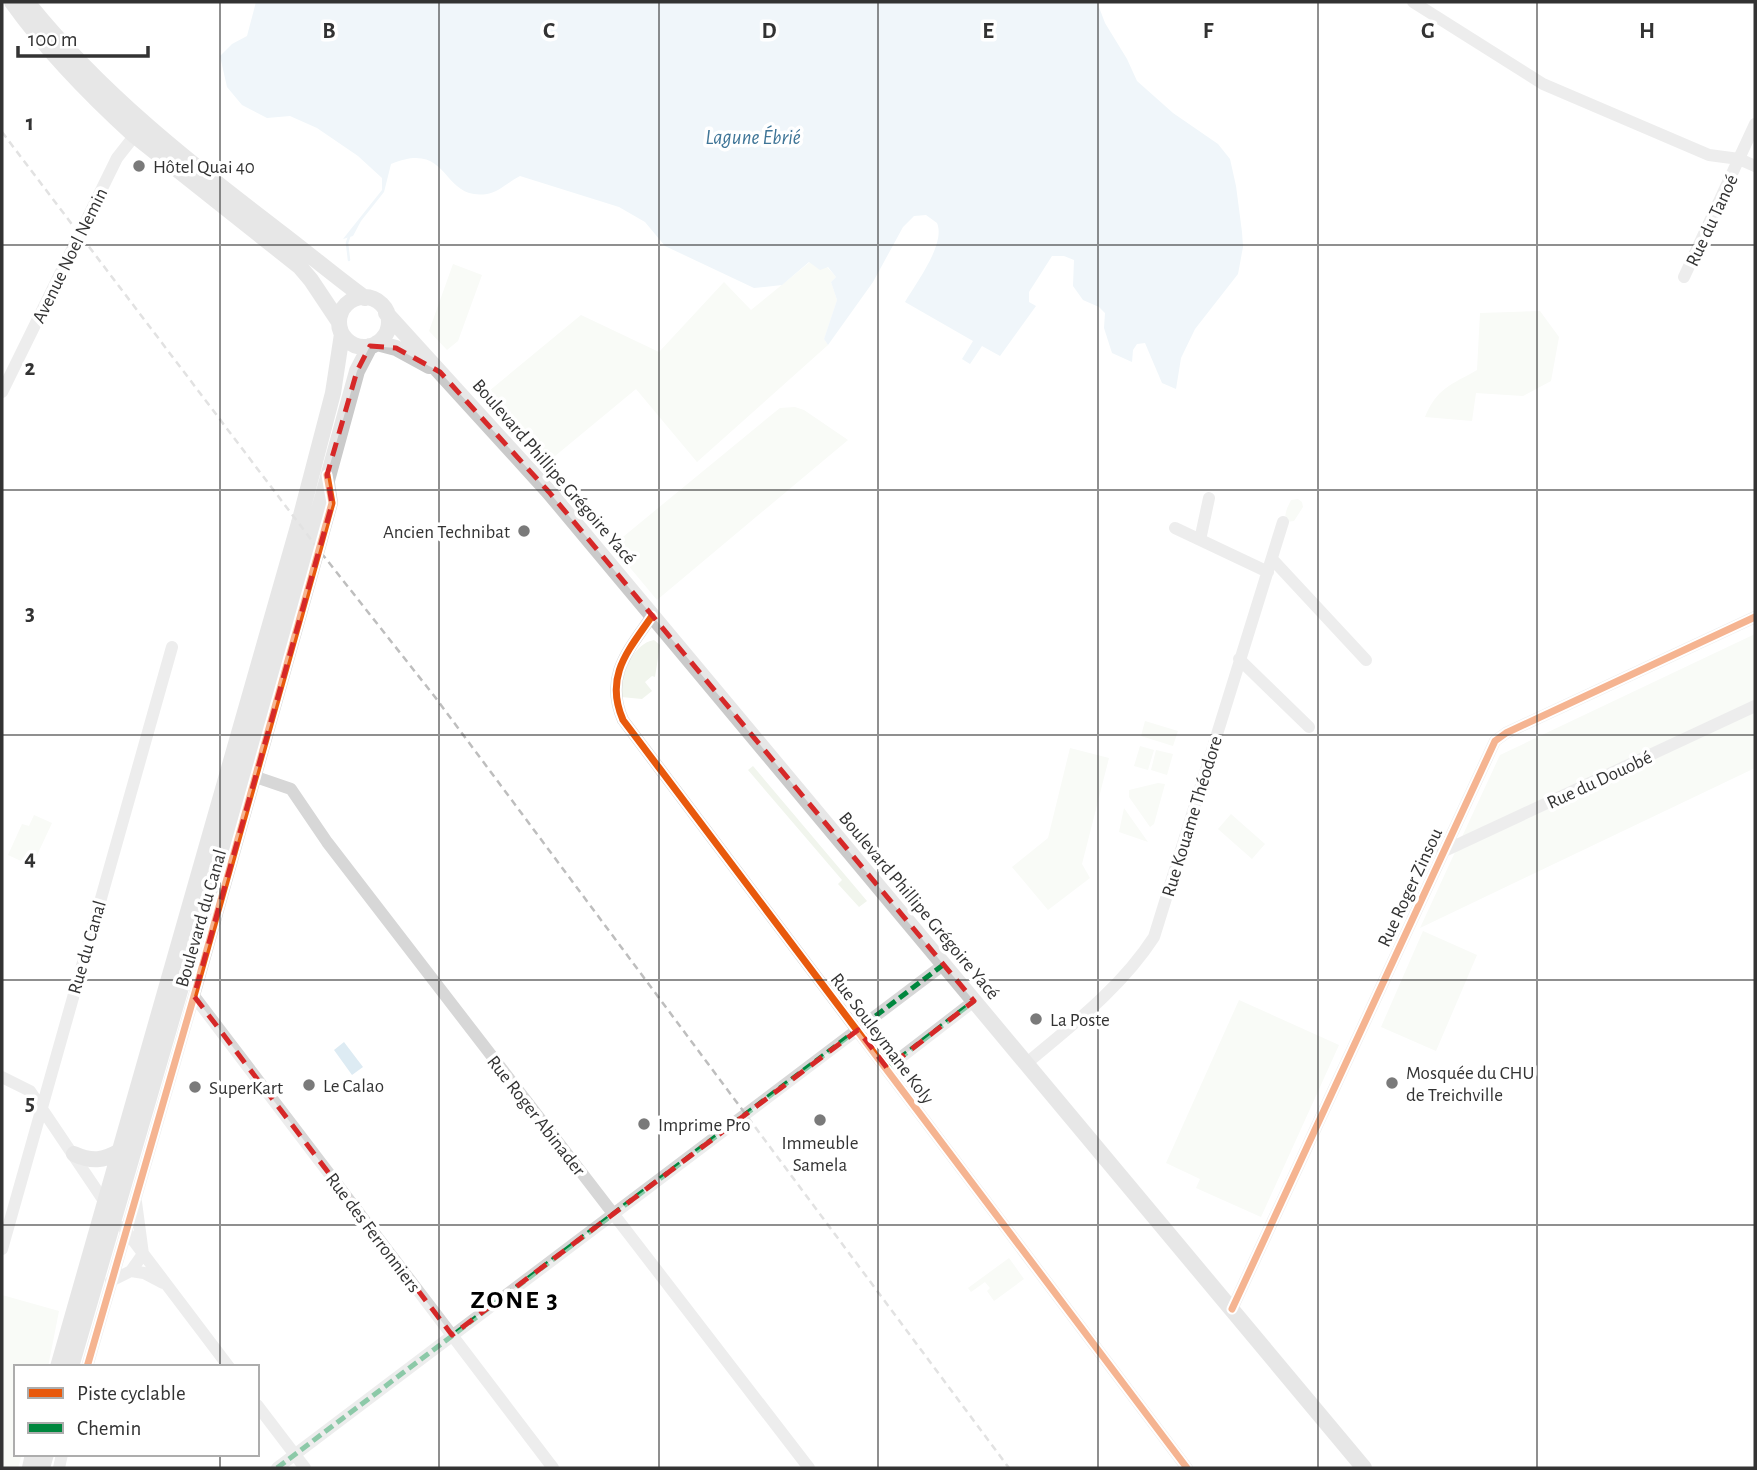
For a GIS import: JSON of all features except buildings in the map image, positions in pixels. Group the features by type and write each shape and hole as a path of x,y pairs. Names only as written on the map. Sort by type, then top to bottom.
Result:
{"main road":[{"path":"12,2 56,56 110,113 140,130 240,202 365,298 378,302 386,313 388,326 383,339 374,345 354,345 340,328 311,280 290,258 140,130 27,2"},
{"path":"340,328 344,307 350,302 365,298"},
{"name":"Boulevard Phillipe Grégoire Yacé","path":"386,313 549,492 1364,1468"},
{"name":"Boulevard du Canal","path":"59,1365 299,523 333,393 340,328"},
{"name":"Boulevard du Canal","path":"72,1365 120,1224 357,371 374,345"},
{"name":"Boulevard Phillipe Grégoire Yacé","path":"374,345 406,353 440,372"},
{"path":"74,1154 96,1161 120,1151"}],"street":[{"path":"1413,2 1544,84 1709,155 1739,159 1755,166"},
{"name":"Rue du Tanoé","path":"1684,277 1755,124"},
{"name":"Avenue Noel Nemin","path":"2,393 117,158 140,130"},
{"name":"Boulevard du Canal","path":"88,1365 111,1281 120,1224 135,1195 194,996 331,505 327,475"},
{"path":"1200,540 1209,498"},
{"name":"Rue Kouame Théodore","path":"1027,1063 1109,992 1154,937 1283,522"},
{"path":"1175,528 1270,566 1366,660"},
{"name":"Rue Souleymane Koly","path":"652,616 617,673 616,701 623,720 1187,1468"},
{"name":"Rue Roger Zinsou","path":"1232,1309 1495,741 1506,733 1755,617"},
{"name":"Rue du Canal","path":"2,1249 172,647"},
{"path":"1239,659 1309,727"},
{"name":"Rue du Douobé","path":"1442,852 1755,706"},
{"name":"Rue Roger Abinader","path":"256,776 291,789 327,842 809,1468"},
{"path":"277,1468 943,965"},
{"name":"Rue des Ferronniers","path":"194,996 553,1468"},
{"path":"887,1068 974,1001"},
{"path":"2,1077 30,1091 120,1224 227,1365"},
{"path":"111,1281 131,1271 143,1254 135,1195"},
{"path":"131,1271 144,1273 166,1284"},
{"path":"259,1408 305,1468"}],"highlighted area":[{"path":"370,346 396,348 440,372 549,492 974,1001 887,1068 858,1030 452,1335 194,996 332,504 327,475 357,371"}],"shaded area":[{"path":"810,262 827,267 836,277 831,282 837,300 824,339 828,345 697,462 636,389 543,466 483,396 581,315 659,352 724,282 751,310"},
{"path":"453,264 482,275 458,341 447,350 429,331"},
{"path":"1540,311 1559,337 1551,381 1523,396 1476,393 1472,421 1425,417 1440,393 1477,370 1480,313"},
{"path":"795,407 804,410 848,440 657,600 612,546 780,408"},
{"path":"1298,499 1303,507 1294,521 1286,522 1287,508 1291,500"},
{"path":"1755,634 1755,700 1461,839 1500,755"},
{"path":"654,640 660,645 655,677 652,676 645,682 652,691 642,699 621,697 629,662 639,648"},
{"path":"1755,711 1755,768 1420,928 1456,850"},
{"path":"1145,721 1178,731 1173,746 1141,736"},
{"path":"1140,746 1154,750 1148,770 1134,766"},
{"path":"1070,748 1109,758 1082,864 1090,878 1048,910 1012,867 1048,838"},
{"path":"1156,750 1173,754 1167,775 1151,770"},
{"path":"753,766 867,901 859,907 838,884 842,880 748,770"},
{"path":"1158,783 1165,784 1154,824 1150,827 1129,797 1129,790"},
{"path":"1124,808 1148,842 1119,832"},
{"path":"1231,814 1265,844 1252,859 1218,829"},
{"path":"34,815 52,823 32,866 8,855 22,824 29,826"},
{"path":"1423,931 1477,955 1436,1051 1381,1027"},
{"path":"1239,1000 1339,1045 1261,1217 1196,1188 1200,1179 1166,1163"},
{"path":"1009,1258 1024,1279 994,1301 985,1282 971,1292 968,1288"},
{"path":"2,1295 59,1311 48,1365 14,1365 14,1456 21,1456 18,1468 2,1468"}],"water":[{"name":"Lagune Ébrié","path":"256,2 1097,2 1105,23 1137,81 1173,113 1218,144 1230,159 1242,232 1243,247 1238,274 1195,329 1181,358 1176,389 1162,383 1145,343 1137,344 1133,350 1132,362 1112,353 1104,328 1105,313 1099,307 1083,300 1073,286 1074,260 1064,256 1052,256 1029,292 1029,302 1036,306 1000,356 982,346 970,364 962,359 973,341 905,302 937,242 937,223 926,215 914,216 903,227 873,282 828,345 824,339 837,300 831,282 836,277 828,267 820,270 809,262 782,285 754,288 665,246 645,222 619,207 520,176 491,193 472,194 461,189 435,164 425,159 410,158 391,164 384,192 353,236 343,239 382,190 382,178 358,156 317,128 290,116 267,118 242,105 227,87 220,56 232,44 247,36"},
{"path":"344,1042 363,1067 352,1075 334,1050"}],"waterway":[{"path":"349,237 349,260"}],"railway":[{"path":"2,132 319,550 435,697 1009,1468"}],"marked path":[{"path":"277,1468 943,965"},
{"path":"887,1068 974,1001"}],"cycle path":[{"path":"88,1365 332,503 327,475"},
{"path":"652,616 627,653 617,677 616,690 623,720 1187,1468"},
{"path":"1232,1309 1495,741 1506,733 1755,617"}],"place":[{"name":"Hôtel Quai 40","path":"139,166"},
{"name":"Ancien Technibat","path":"524,531"},
{"name":"La Poste","path":"1036,1019"},
{"name":"Mosquée du CHU de Treichville","path":"1392,1083"},
{"name":"Le Calao","path":"309,1085"},
{"name":"SuperKart","path":"195,1087"},
{"name":"Immeuble Samela","path":"820,1120"},
{"name":"Imprime Pro","path":"644,1124"}],"district":[{"name":"ZONE 3","path":"515,1299"}]}
